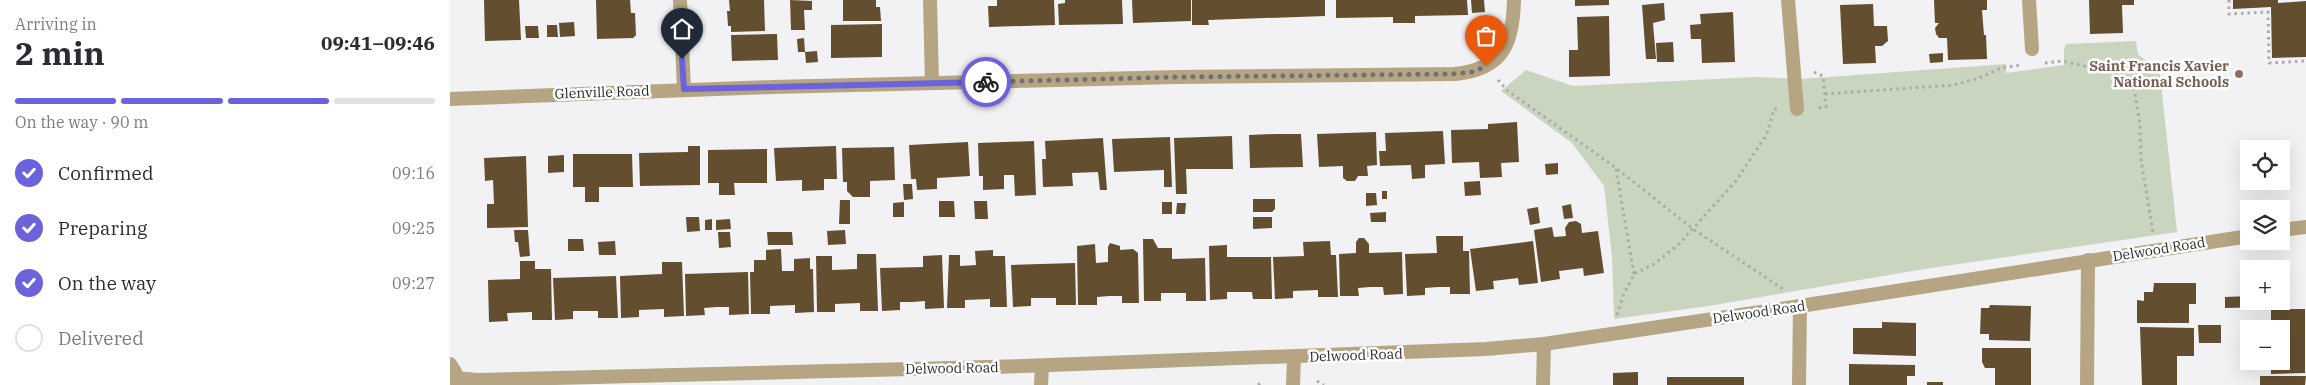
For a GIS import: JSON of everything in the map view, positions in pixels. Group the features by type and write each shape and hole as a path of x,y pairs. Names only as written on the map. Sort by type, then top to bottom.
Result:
{"street":[{"path":"680,0 684,89"},
{"path":"930,0 932,83"},
{"name":"Glenville Road","path":"450,99 684,89 1177,77 1452,74 1473,72 1486,66 1500,54 1509,40 1514,26 1514,0"},
{"path":"1788,0 1797,109"},
{"path":"2029,0 2032,49"},
{"path":"2290,229 2306,227"},
{"name":"Delwood Road","path":"455,382 484,380 792,378 1042,366 1486,349 1544,344 2240,237"},
{"path":"2087,385 2088,260"},
{"path":"1799,385 1800,306"},
{"path":"1543,385 1544,344"},
{"path":"1293,385 1294,357"},
{"path":"450,364 455,372 455,382"},
{"path":"1041,385 1042,366"}],"path":[{"path":"2229,0 2230,14 2268,12 2269,62 2306,61"},
{"path":"2043,63 2062,62 2122,75 2133,82 2140,124 2141,160 2156,250"},
{"path":"1825,94 1954,85 1979,78 2001,68 2024,65"},
{"path":"1486,66 1508,92 1616,168 1693,229 1779,284 1800,306"},
{"path":"1634,274 1654,264 1678,245 1736,182 1766,134 1774,110 1826,107 1823,76 1808,69"},
{"path":"1613,332 1623,296 1634,274 1616,168"},
{"path":"1258,385 1263,381"},
{"path":"1317,381 1324,385"}],"green space":[{"path":"2136,41 2138,54 2160,74 2177,232 1918,270 1709,306 1614,319 1612,257 1604,186 1572,143 1501,91 1526,70 1573,86 1754,77 1801,79 2006,64 2006,73 2064,65 2066,44"}],"building":[{"path":"484,0 519,0 521,40 485,41"},
{"path":"596,0 630,0 631,13 635,13 636,35 633,38 597,39"},
{"path":"729,0 764,0 765,31 731,32 731,26 728,26 727,11 730,11"},
{"path":"790,0 812,1 812,10 804,10 805,30 791,30"},
{"path":"843,0 876,0 876,7 880,7 881,21 843,21"},
{"path":"997,0 1054,0 1055,25 989,27 988,6 997,6"},
{"path":"1065,0 1122,0 1123,24 1059,25 1058,4 1065,3"},
{"path":"1132,0 1191,0 1191,21 1133,23"},
{"path":"1192,0 1325,0 1325,16 1208,20 1209,25 1192,25"},
{"path":"1336,0 1467,0 1468,15 1415,16 1415,23 1393,23 1393,17 1336,18"},
{"path":"1471,0 1484,0 1485,12 1472,13"},
{"path":"1575,0 1609,0 1609,5 1575,6"},
{"path":"1934,0 1987,0 1987,10 1982,10 1987,59 1948,60 1947,38 1939,38 1936,34 1935,28 1939,23 1935,23"},
{"path":"2089,0 2134,0 2134,5 2122,5 2123,33 2090,34"},
{"path":"2233,0 2278,0 2278,3 2306,1 2306,57 2272,58 2271,7 2233,9"},
{"path":"1664,3 1665,20 1653,23 1656,59 1646,59 1642,5"},
{"path":"1873,4 1874,26 1887,26 1888,41 1882,46 1875,46 1876,63 1843,64 1840,5"},
{"path":"1733,12 1735,62 1702,63 1701,39 1691,39 1690,25 1701,24 1700,14"},
{"path":"1609,16 1610,76 1569,77 1569,50 1578,50 1577,17"},
{"path":"574,22 575,36 560,37 559,23"},
{"path":"882,24 882,57 831,58 831,25"},
{"path":"547,25 557,25 558,37 547,37"},
{"path":"525,26 538,26 539,38 526,38"},
{"path":"777,34 778,60 732,61 731,35"},
{"path":"804,38 805,52 798,52 797,39"},
{"path":"1673,42 1674,62 1657,62 1656,43"},
{"path":"817,51 818,62 806,63 805,52"},
{"path":"1943,53 1943,62 1930,63 1929,54"},
{"path":"1517,122 1519,162 1501,163 1502,177 1480,178 1479,162 1452,163 1451,130 1488,129 1488,124"},
{"path":"1443,131 1445,164 1425,165 1425,178 1412,179 1411,165 1380,166 1379,151 1386,151 1385,133"},
{"path":"1376,132 1377,165 1367,166 1368,176 1358,176 1355,181 1347,181 1343,178 1343,166 1319,167 1317,134"},
{"path":"1301,134 1303,167 1250,168 1249,135"},
{"path":"1232,136 1233,169 1186,169 1187,194 1176,194 1174,138"},
{"path":"1170,137 1172,187 1164,187 1164,170 1114,172 1112,139"},
{"path":"1103,138 1107,190 1100,190 1098,172 1072,173 1073,186 1043,187 1042,159 1046,159 1045,141"},
{"path":"1034,141 1036,195 1015,196 1014,175 1004,175 1004,189 983,190 983,176 979,176 978,143"},
{"path":"968,142 970,176 937,178 937,189 917,190 916,179 911,179 909,145"},
{"path":"688,146 700,146 700,185 640,186 639,153 688,152"},
{"path":"836,146 837,179 824,179 824,190 802,191 802,180 776,181 774,148"},
{"path":"894,147 895,180 870,181 870,197 853,197 847,191 847,182 843,182 842,148"},
{"path":"767,149 767,183 734,183 735,195 719,195 719,183 708,183 708,150"},
{"path":"573,154 632,154 633,187 599,187 599,202 585,202 585,187 573,187"},
{"path":"564,155 564,172 548,173 548,156"},
{"path":"526,156 528,227 487,228 487,204 494,204 493,180 485,181 484,158"},
{"path":"1558,163 1558,174 1546,175 1545,164"},
{"path":"1480,181 1481,195 1465,196 1464,182"},
{"path":"903,184 912,184 913,199 904,200"},
{"path":"1382,191 1387,191 1387,199 1382,199"},
{"path":"1366,193 1376,193 1377,205 1366,206"},
{"path":"1253,199 1275,199 1275,209 1272,212 1253,212"},
{"path":"840,200 850,200 850,224 839,224"},
{"path":"939,201 954,201 955,217 939,217"},
{"path":"974,201 987,201 988,219 975,219"},
{"path":"904,202 904,217 893,217 893,203"},
{"path":"1162,202 1172,202 1172,214 1162,214"},
{"path":"1177,203 1186,203 1185,214 1176,214"},
{"path":"1571,204 1573,218 1564,219 1562,206"},
{"path":"1538,207 1540,223 1530,225 1527,209"},
{"path":"1386,212 1386,222 1371,222 1370,213"},
{"path":"686,217 699,217 700,231 687,232"},
{"path":"1253,217 1272,217 1272,228 1253,229"},
{"path":"712,219 712,230 705,230 705,220"},
{"path":"730,219 731,229 716,230 716,220"},
{"path":"1576,221 1581,224 1582,233 1598,231 1604,273 1584,276 1583,268 1559,271 1560,279 1541,282 1534,230 1552,227 1554,237 1566,236 1565,228 1569,222"},
{"path":"514,230 528,230 530,256 520,257 518,242 515,242"},
{"path":"845,230 846,244 828,245 827,231"},
{"path":"718,232 730,232 731,247 719,248"},
{"path":"767,232 792,232 793,245 768,245"},
{"path":"1436,236 1463,236 1463,251 1469,251 1470,294 1450,294 1450,287 1438,287 1425,288 1425,295 1407,296 1405,254 1437,253"},
{"path":"1359,238 1364,238 1369,244 1369,253 1402,252 1403,294 1384,295 1383,287 1370,287 1358,288 1359,296 1340,296 1339,254 1356,253 1356,242"},
{"path":"568,239 583,239 584,251 568,251"},
{"path":"1143,239 1153,239 1158,248 1172,248 1172,259 1205,258 1206,301 1186,301 1186,293 1161,293 1161,301 1144,301"},
{"path":"615,241 616,255 599,255 598,242"},
{"path":"1330,241 1331,255 1336,255 1338,297 1318,297 1318,290 1293,291 1293,298 1275,299 1273,257 1304,256 1303,242"},
{"path":"1533,241 1538,283 1519,285 1518,278 1493,281 1494,289 1476,291 1470,249"},
{"path":"1110,243 1120,246 1120,250 1133,249 1138,253 1139,303 1122,303 1122,296 1109,296 1097,297 1097,305 1078,305 1077,246 1095,244 1096,263 1108,262 1108,247"},
{"path":"1227,245 1227,257 1271,257 1272,299 1253,299 1252,292 1227,292 1227,299 1210,300 1209,246"},
{"path":"781,249 782,271 794,271 794,259 810,258 810,269 813,269 814,312 795,313 795,305 770,306 770,314 751,314 750,272 754,272 754,260 766,260 766,250"},
{"path":"993,250 993,256 1005,256 1007,307 990,307 990,299 965,300 965,308 947,308 949,255 960,255 960,266 976,265 975,251"},
{"path":"857,254 876,254 878,311 860,311 860,303 835,304 835,312 817,312 816,256 832,256 832,270 857,269"},
{"path":"942,255 944,308 925,309 925,301 900,302 900,310 882,311 880,268 923,267 923,256"},
{"path":"520,261 535,261 535,269 551,269 552,320 532,320 532,312 507,313 508,321 489,322 488,280 520,279"},
{"path":"662,262 682,262 684,316 664,317 664,309 639,310 639,317 621,318 620,276 662,274"},
{"path":"1075,263 1076,305 1056,305 1056,298 1031,298 1031,306 1013,307 1011,265"},
{"path":"748,272 749,314 729,315 729,307 717,307 704,308 705,315 686,316 685,274"},
{"path":"616,276 618,318 598,318 598,311 573,311 573,319 555,320 553,278"},
{"path":"2154,283 2196,283 2196,304 2189,304 2189,323 2137,323 2137,300 2144,301 2144,292 2153,292"},
{"path":"2240,296 2240,308 2225,308 2225,297"},
{"path":"1990,305 2031,306 2030,341 1989,340 1989,334 1980,334 1981,308 1989,308"},
{"path":"2305,309 2305,373 2271,374 2271,370 2290,370 2290,320 2271,320 2271,310"},
{"path":"1882,322 1916,323 1916,356 1853,354 1853,328 1882,328"},
{"path":"2198,325 2221,325 2221,343 2199,343"},
{"path":"2140,327 2194,328 2194,356 2177,356 2177,385 2142,385"},
{"path":"1982,348 2031,348 2031,385 1995,385 1995,368 1985,368 1982,362"},
{"path":"1849,364 1915,365 1915,376 1907,376 1907,385 1849,385"},
{"path":"1638,372 1638,385 1613,385 1613,373"},
{"path":"2260,376 2306,376 2305,385 2260,385"},
{"path":"1667,377 1744,377 1744,385 1667,385"},
{"path":"1927,382 1943,382 1943,385 1927,385"}],"way so far":[{"path":"986,82 1177,77 1452,74 1473,72 1486,66"}],"place":[{"name":"Saint Francis Xavier National Schools","path":"2239,74"}],"route":[{"path":"682,59 684,89 986,82"}]}
